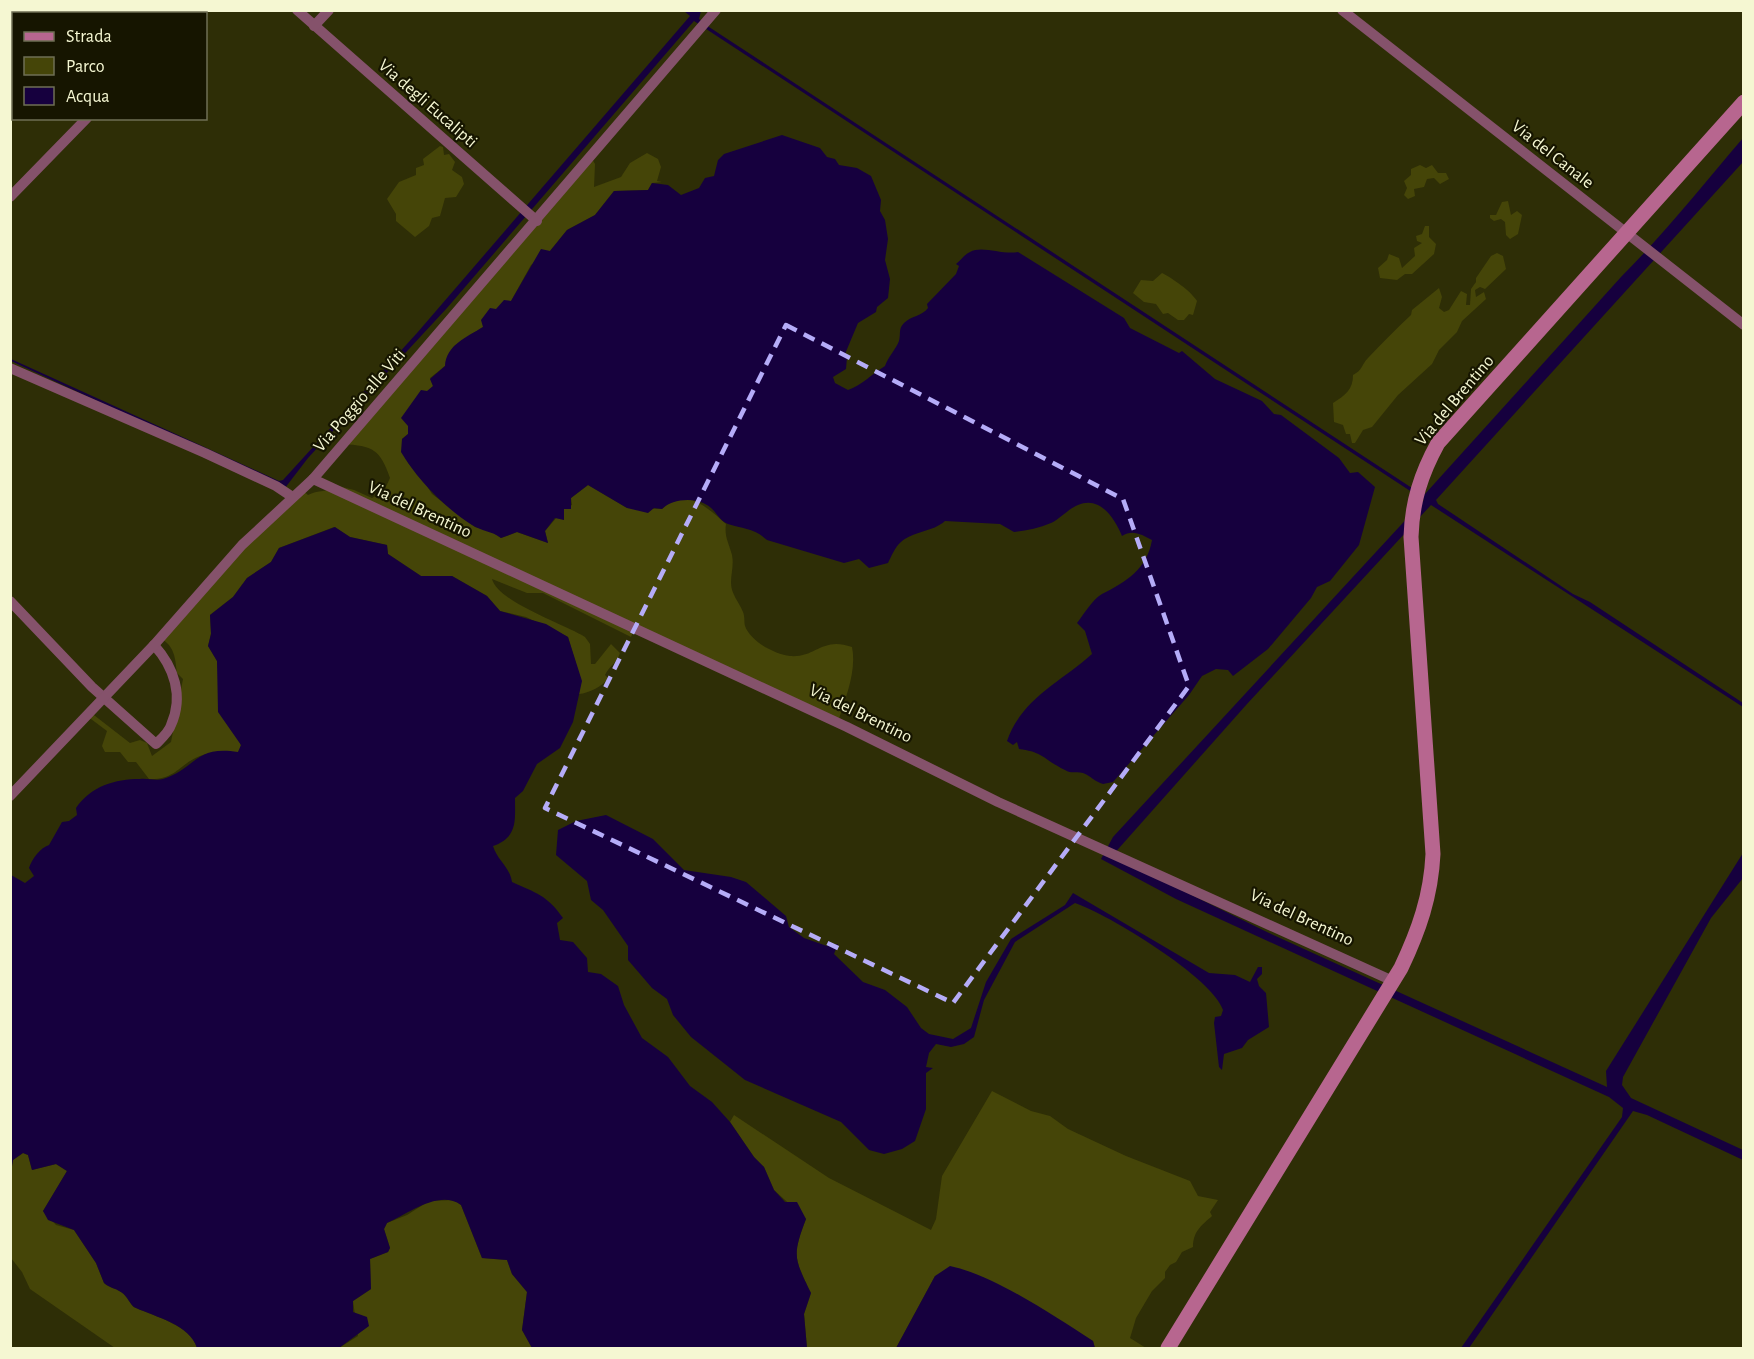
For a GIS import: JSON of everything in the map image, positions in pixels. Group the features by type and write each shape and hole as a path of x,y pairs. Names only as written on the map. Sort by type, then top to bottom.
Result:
{"street":[{"name":"Via degli Eucalipti","path":"297,10 530,215"},
{"path":"314,26 329,10"},
{"name":"Via Poggio alle Viti","path":"10,796 154,645 242,545 291,496 313,479 530,215 716,10"},
{"name":"Via del Canale","path":"1342,10 1666,262 1743,325"},
{"name":"Via del Brentino","path":"1168,1348 1389,987 1421,927 1431,885 1432,864 1411,537 1412,511 1423,471 1438,443 1743,102"},
{"path":"10,197 85,120"},
{"path":"10,368 205,453 276,486 291,496"},
{"name":"Via del Brentino","path":"313,479 847,727 998,802 1101,847 1389,987"},
{"path":"10,601 104,698 156,744 171,726 176,681 169,662 154,645"}],"highlighted area":[{"path":"786,325 1123,499 1189,686 953,1003 545,808"}],"green space":[{"path":"440,146 443,147 444,155 449,154 455,162 452,170 462,177 464,184 456,197 445,198 440,216 432,218 429,226 415,237 396,221 396,214 387,199 399,182 416,175 416,168 424,165 423,159"},
{"path":"647,153 658,159 661,167 657,181 662,182 652,183 648,190 614,191 595,215 567,230 550,251 531,265 511,301 483,327 454,346 445,366 430,378 433,386 408,426 408,434 402,439 408,463 420,475 432,494 475,527 493,532 501,538 517,532 548,543 545,531 564,509 572,505 571,498 588,485 627,508 662,509 679,499 688,499 704,506 726,524 726,536 733,559 731,587 743,612 745,626 752,637 777,653 790,656 799,656 833,644 852,647 852,675 838,722 634,630 631,637 543,593 527,593 492,579 497,588 506,596 585,637 590,644 591,664 595,664 611,644 620,653 605,675 608,678 602,684 579,694 581,681 568,637 526,617 500,611 487,596 452,576 421,576 388,554 387,545 350,537 334,527 279,548 271,562 247,578 233,597 210,615 211,633 208,646 217,661 219,678 241,746 238,752 205,754 165,777 149,779 136,762 128,762 120,752 105,752 102,746 107,731 87,716 90,712 130,743 140,740 147,743 152,756 171,742 183,679 177,673 175,657 169,645 160,638 301,489 308,495 338,486 372,498 384,491 390,478 379,455 362,446 343,444 591,157 595,164 594,187 621,177 630,163"},
{"path":"1420,165 1426,168 1432,165 1438,173 1446,173 1449,179 1440,184 1434,178 1427,179 1424,187 1414,189 1415,196 1408,199 1404,195 1407,188 1404,181 1411,175 1411,169"},
{"path":"1508,201 1511,215 1517,211 1522,215 1518,234 1510,239 1506,235 1505,222 1501,219 1494,221 1490,218 1490,215 1496,215 1502,202"},
{"path":"1425,226 1429,226 1429,237 1436,244 1434,254 1412,274 1405,274 1397,280 1380,278 1378,268 1387,260 1389,254 1399,258 1402,268 1415,256 1414,248 1422,243 1417,241 1416,236 1422,234"},
{"path":"1497,253 1503,256 1506,269 1485,289 1480,287 1475,290 1476,297 1484,292 1486,299 1462,321 1457,332 1439,350 1432,364 1398,395 1372,427 1363,430 1355,443 1352,443 1350,434 1346,434 1343,425 1334,422 1333,403 1348,391 1353,375 1411,315 1412,310 1439,288 1442,297 1439,308 1444,312 1449,310 1461,291 1467,294 1466,305 1470,305 1471,289 1476,278 1491,256"},
{"path":"1162,273 1181,285 1197,301 1193,315 1189,314 1184,320 1178,320 1168,313 1163,314 1156,304 1144,302 1133,293 1141,280 1153,281"},
{"path":"992,1091 1031,1111 1050,1116 1068,1129 1126,1156 1190,1181 1198,1196 1218,1200 1210,1212 1212,1216 1196,1233 1193,1247 1182,1252 1176,1262 1170,1265 1165,1272 1165,1278 1152,1291 1136,1318 1130,1338 1146,1348 1095,1348 1093,1341 1007,1291 935,1276 896,1348 807,1348 804,1314 811,1293 797,1257 798,1241 806,1219 774,1190 764,1167 754,1157 730,1122 734,1115 829,1178 931,1230 936,1219 942,1176"},
{"path":"23,1153 28,1155 32,1170 56,1164 67,1171 43,1211 56,1225 74,1230 96,1263 104,1283 123,1294 134,1307 180,1328 193,1340 197,1348 115,1348 30,1289 22,1272 11,1258 10,1173 13,1160"},
{"path":"454,1200 461,1205 482,1258 507,1260 512,1274 527,1292 522,1330 532,1348 339,1348 358,1336 353,1301 371,1289 370,1259 388,1252 390,1248 384,1229 387,1223 407,1215 429,1201"}],"water":[{"path":"684,11 701,11 699,19 709,27 1415,490 1425,494 1653,244 1743,138 1743,162 1436,500 1438,504 1573,594 1590,602 1743,703 1743,707 1431,505 1247,704 1112,856 1269,933 1607,1087 1606,1071 1743,853 1743,878 1711,918 1623,1077 1622,1085 1631,1098 1743,1150 1743,1160 1647,1115 1633,1111 1469,1348 1461,1348 1622,1117 1623,1108 1609,1097 1176,899 1101,859 1113,837 1424,500 694,21 447,308 308,458 285,488 11,361 11,359 279,481 283,480 417,333 690,16"},
{"path":"782,135 820,148 827,157 835,159 839,165 857,168 871,176 881,200 880,211 885,220 888,239 885,260 890,279 888,298 877,307 876,312 858,323 845,354 846,369 833,377 835,383 848,390 858,386 885,366 899,341 902,325 928,308 927,304 956,274 959,266 956,264 968,253 980,249 1018,252 1124,318 1130,328 1179,353 1182,351 1215,379 1262,401 1274,414 1281,415 1339,458 1350,473 1358,472 1375,487 1359,545 1330,581 1317,587 1311,598 1268,649 1233,676 1228,670 1216,669 1202,676 1189,695 1113,782 1103,784 1083,773 1067,771 1039,754 1019,749 1017,742 1013,745 1007,741 1022,713 1032,702 1092,654 1085,631 1077,623 1098,597 1119,585 1140,567 1149,550 1152,540 1134,533 1122,536 1111,516 1100,506 1093,503 1078,505 1051,523 1014,532 1000,524 945,521 906,538 897,547 888,563 869,568 859,559 844,563 767,540 753,531 728,524 702,502 677,501 662,509 654,508 648,513 627,508 588,485 571,498 571,509 564,509 564,520 555,518 545,531 548,543 517,532 501,538 475,527 442,502 423,482 401,452 402,439 408,434 408,426 401,418 421,390 427,391 433,386 430,379 445,366 453,347 483,327 481,320 490,308 496,309 504,300 511,301 541,249 550,251 567,230 595,215 614,191 648,190 652,183 668,185 681,195 699,188 705,178 714,176 718,160 724,154"},
{"path":"335,527 350,537 387,545 388,554 421,576 452,576 487,596 500,611 546,624 568,637 582,681 573,722 560,748 537,764 523,791 515,798 515,821 511,833 493,846 509,872 512,882 540,896 557,910 563,918 557,923 560,940 573,942 587,958 588,972 601,974 618,986 624,1005 642,1038 668,1057 690,1086 712,1102 730,1122 754,1157 764,1167 774,1190 785,1202 797,1202 806,1219 798,1241 797,1257 811,1293 804,1314 807,1348 532,1348 522,1330 527,1292 512,1274 507,1260 482,1258 461,1205 443,1200 433,1201 387,1223 384,1229 390,1248 388,1252 370,1259 371,1289 353,1301 353,1312 367,1317 369,1326 339,1348 197,1348 193,1340 180,1328 134,1307 123,1294 104,1283 96,1263 74,1230 48,1220 43,1211 67,1171 56,1164 32,1170 28,1155 23,1153 13,1160 11,1173 11,875 25,883 34,876 29,868 34,858 49,845 62,822 69,821 77,815 76,808 96,789 122,780 163,779 174,775 196,759 212,752 238,752 241,745 218,712 217,661 208,646 211,634 210,615 233,597 247,578 271,562 279,548"},
{"path":"606,815 653,839 684,870 731,877 746,882 786,916 789,927 804,938 827,946 838,944 834,954 863,982 885,990 907,1007 921,1028 929,1034 953,1039 971,1028 986,982 1011,939 1065,905 1073,893 1209,973 1235,975 1250,982 1258,967 1262,967 1262,974 1257,979 1259,986 1266,993 1269,1027 1248,1040 1242,1048 1224,1054 1222,1070 1219,1067 1214,1023 1215,1017 1221,1016 1223,1010 1215,997 1200,981 1158,949 1111,920 1075,903 1015,942 984,1000 974,1037 964,1044 951,1047 936,1044 929,1053 926,1067 933,1068 926,1073 926,1109 915,1141 902,1149 884,1154 869,1150 841,1122 745,1080 691,1037 673,1015 667,999 652,988 628,960 628,946 603,910 591,900 587,881 556,855 558,830 576,821"},
{"path":"950,1266 1004,1287 1093,1341 1095,1348 896,1348 935,1276"}]}
